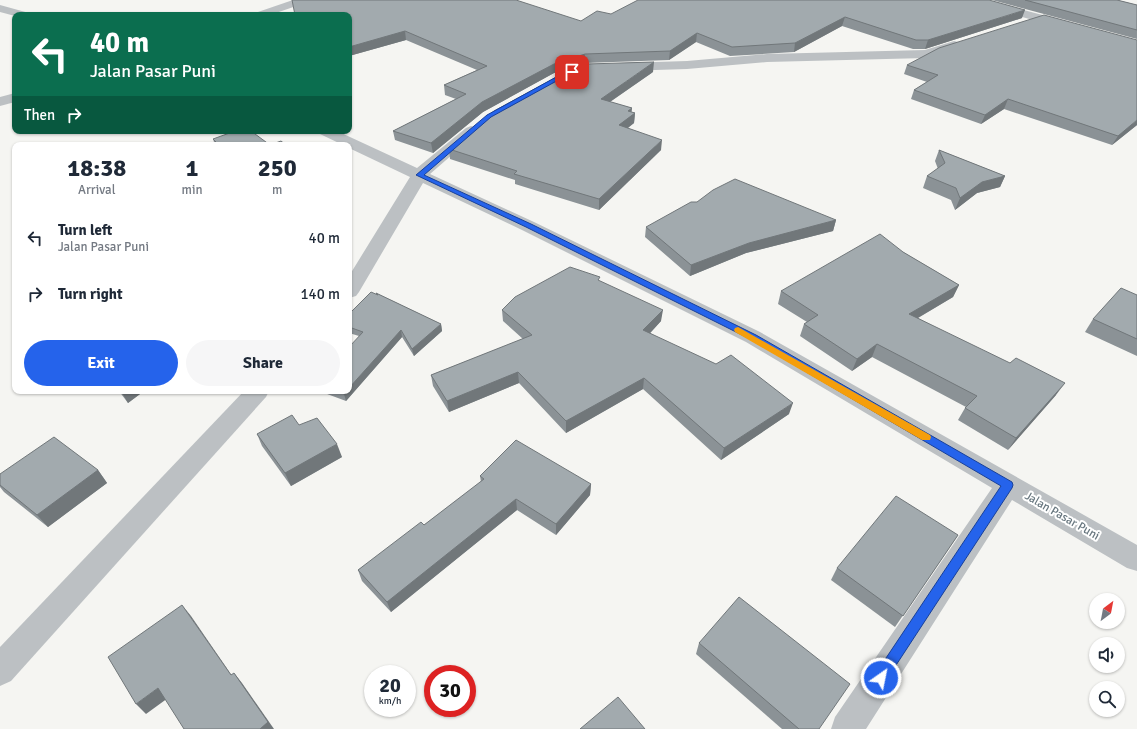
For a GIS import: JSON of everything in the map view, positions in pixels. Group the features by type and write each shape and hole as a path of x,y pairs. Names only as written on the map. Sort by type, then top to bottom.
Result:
{"street":[{"path":"268,12 304,0"},
{"path":"973,0 1077,28"},
{"path":"0,8 14,12"},
{"path":"1017,25 1040,18"},
{"path":"613,66 687,65 767,58 926,54 966,41"},
{"path":"0,102 12,98"},
{"path":"352,287 419,175 483,121"},
{"name":"Jalan Pasar Puni","path":"332,134 349,142"},
{"name":"Jalan Pasar Puni","path":"352,143 528,226 753,337 1137,559"},
{"path":"0,670 255,394"},
{"path":"847,729 1008,485"}],"building":[{"path":"292,0 516,0 581,21 597,11 611,14 638,0 989,0 1025,10 928,40 916,40 845,17 795,43 732,47 697,33 670,51 585,54 554,64 482,102 431,143 393,131 466,94 444,85 487,66 405,31 352,46 352,12 294,12"},
{"path":"1025,0 1117,0 1137,5 1137,30"},
{"path":"1044,15 1137,40 1137,120 1118,136 1008,99 985,115 914,90 938,75 907,65 939,48"},
{"path":"654,62 601,99 632,108 628,111 635,113 619,125 662,140 599,199 514,174 517,171 449,149 494,111 566,72 587,64"},
{"path":"227,134 255,134 266,142 216,142 213,139"},
{"path":"939,150 1005,176 982,182 960,198 956,188 927,176 945,163"},
{"path":"735,179 836,220 749,243 691,265 646,227 691,202 697,202 713,190"},
{"path":"880,234 903,252 959,285 909,314 1010,363 1016,358 1065,383 1016,438 965,408 977,396 877,344 857,359 804,324 818,315 781,291"},
{"path":"570,267 600,277 598,280 663,310 643,330 716,364 731,355 793,403 724,448 644,378 566,421 518,372 447,401 431,375 532,335 502,310 515,297"},
{"path":"1121,288 1137,295 1137,339 1093,319"},
{"path":"371,292 441,324 412,349 401,330 352,385 352,344 363,332 352,328 352,311"},
{"path":"292,415 299,425 317,418 337,444 285,473 257,434"},
{"path":"54,437 98,470 37,515 0,485 0,474"},
{"path":"516,440 591,484 556,524 516,499 387,602 358,570 421,522 424,525 484,479 480,476"},
{"path":"896,496 958,535 903,616 837,568"},
{"path":"739,597 850,684 819,729 799,729 699,643"},
{"path":"182,605 231,675 234,673 268,722 260,729 184,729 158,688 136,704 108,657"},
{"path":"618,697 645,729 580,729"}],"slow traffic":[{"path":"738,330 753,337 926,437"}],"route":[{"path":"572,72 560,77 489,116 419,175 528,226 753,337 1008,485 881,678"}]}
